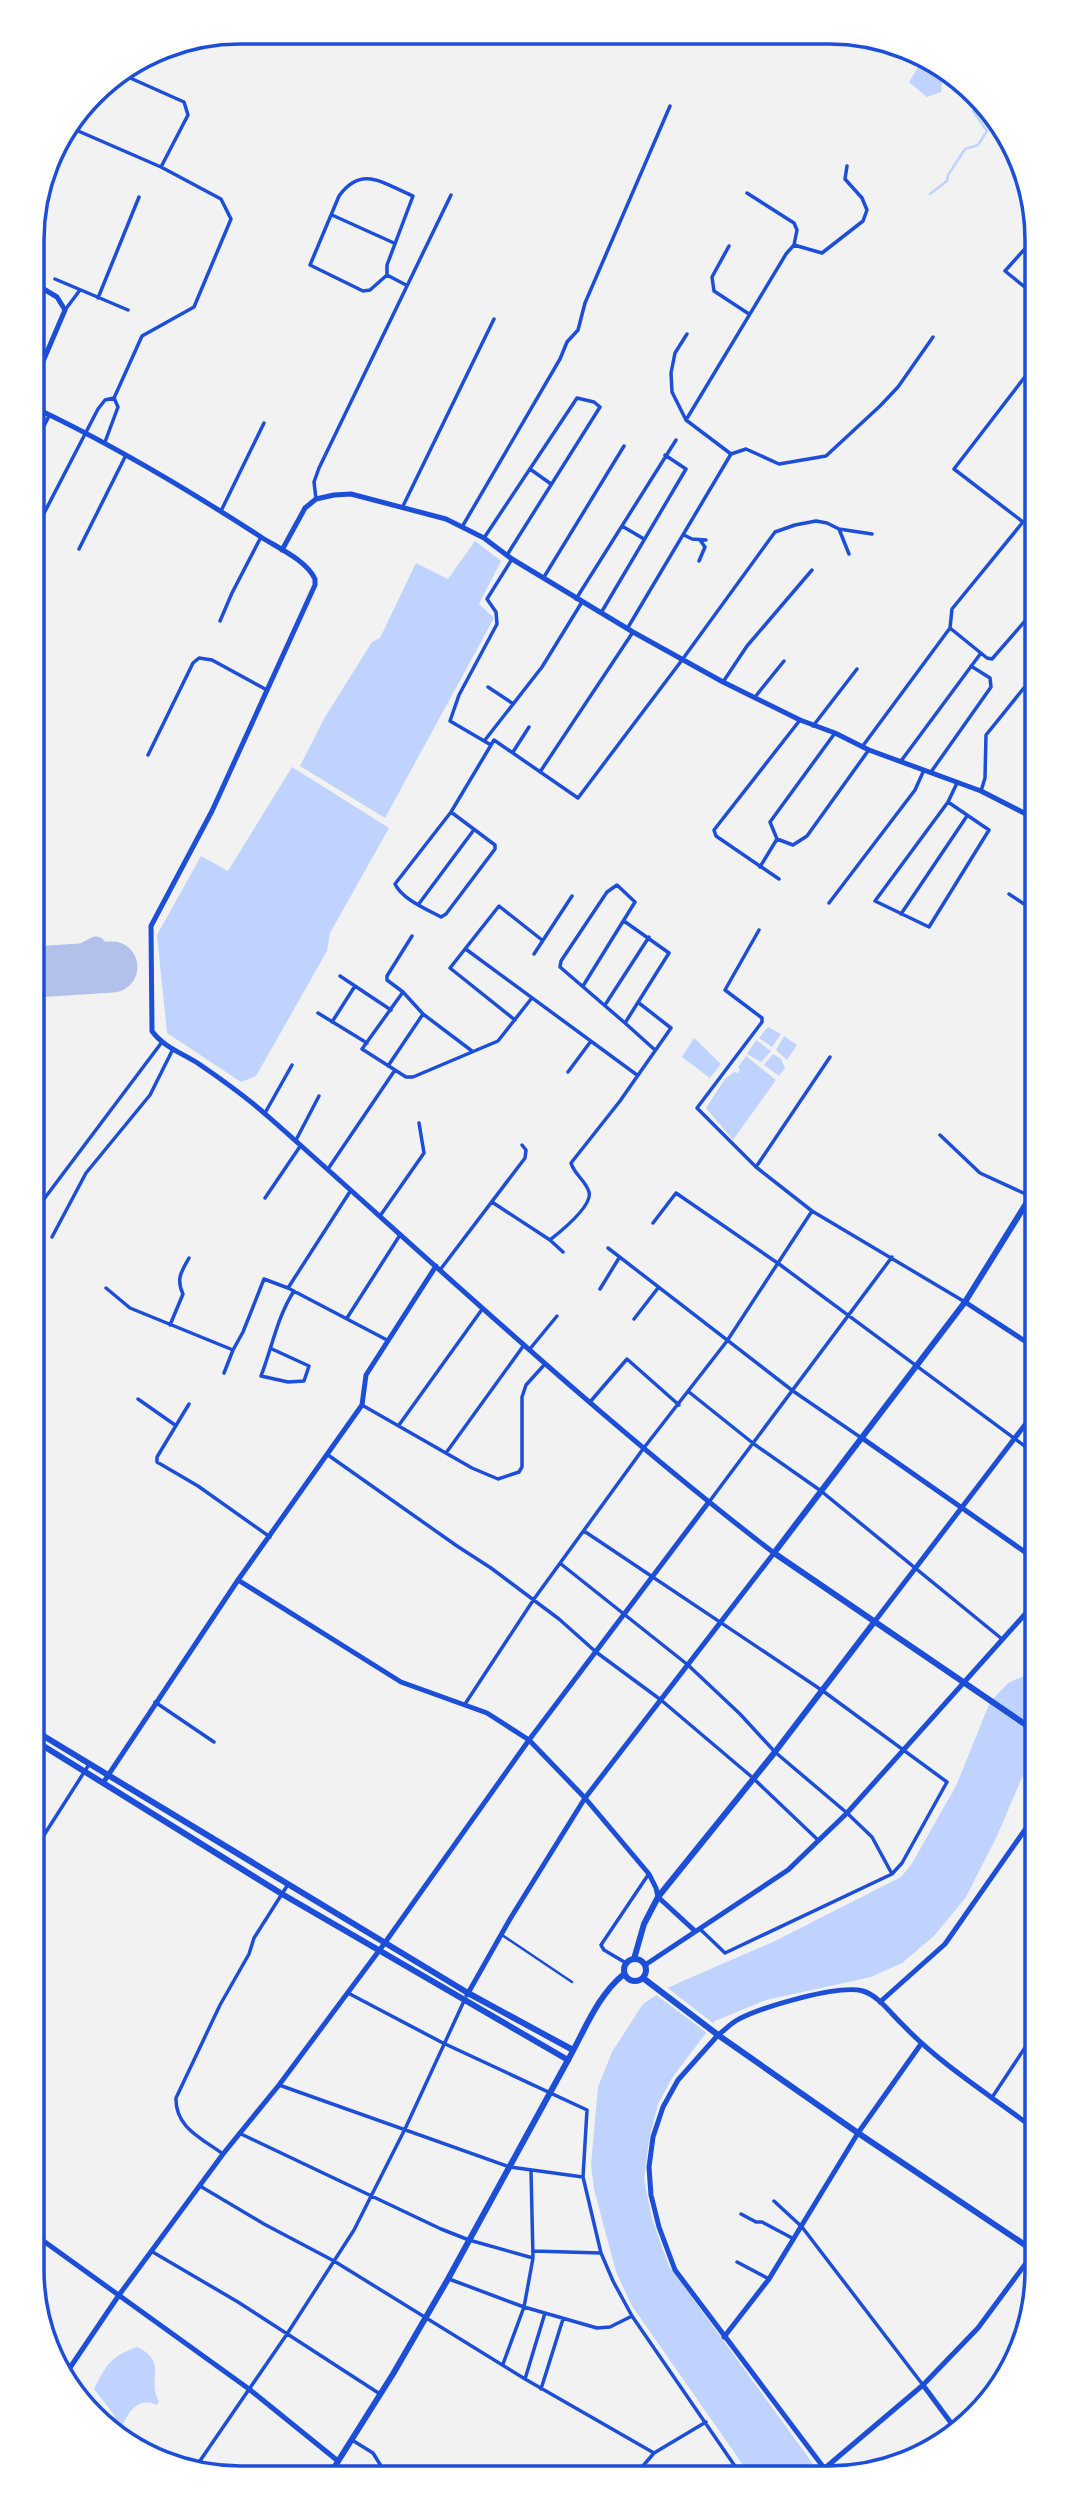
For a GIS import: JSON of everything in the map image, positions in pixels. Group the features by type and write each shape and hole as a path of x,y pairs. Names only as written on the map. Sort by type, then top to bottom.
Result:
{"main road":[{"path":"1025,1205 965,1302 774,1553 1025,1724"},
{"path":"634,1959 644,1924 658,1897 823,1691 875,1621"},
{"path":"44,1736 287,1886 464,2001 568,2060"},
{"path":"44,1747 282,1894 573,2050"},
{"path":"634,1959 645,1965 646,1972 643,1978 632,1981 624,1974 623,1968 634,1959"},
{"path":"335,2466 448,2279 601,1999 624,1974"},
{"path":"643,1978 718,2035 858,2133 1025,2245"}],"street":[{"path":"130,78 184,102 188,114 161,167"},
{"path":"462,527 560,359 567,342 578,330 585,303 670,106"},
{"path":"78,130 161,167 221,199 231,219 194,307 142,336 114,398 118,407 105,442"},
{"path":"794,245 821,253 863,221 867,210 862,198 845,179 847,166"},
{"path":"368,177 413,196 394,243 387,265 387,275 370,290 363,291 310,265 339,196 346,186 356,180 368,177"},
{"path":"685,420 797,238 794,223 747,193"},
{"path":"316,499 314,482 319,468 451,195"},
{"path":"98,298 139,197"},
{"path":"332,215 394,243"},
{"path":"729,246 712,277 714,291 749,314"},
{"path":"1025,249 1005,271 1025,286"},
{"path":"387,275 406,285"},
{"path":"55,279 128,310"},
{"path":"44,289 57,297 65,310"},
{"path":"44,361 65,310 80,290"},
{"path":"403,506 494,319"},
{"path":"687,334 675,353 671,373 672,391 685,420 731,454"},
{"path":"540,772 630,631 731,454 746,449 779,464 826,456 898,387 933,337"},
{"path":"862,747 950,628 952,608 1023,522 954,469 1025,377"},
{"path":"44,513 105,400 114,398"},
{"path":"484,538 577,398 594,402 600,407 551,484 487,598 496,612 497,624 459,695 450,720 491,745"},
{"path":"44,412 87,432 221,510 282,550 309,570 315,579 315,585 268,691 212,811 151,926 152,1031 173,1049 199,1064 265,1113 589,1404 774,1553 585,1798 467,1993 372,2196 287,2334 200,2461"},
{"path":"44,427 50,415"},
{"path":"221,510 264,423"},
{"path":"485,741 542,667 622,526 676,440"},
{"path":"544,578 624,446"},
{"path":"79,549 126,455"},
{"path":"601,613 686,469 665,455"},
{"path":"529,469 551,484"},
{"path":"282,550 305,508 316,499 351,494 403,506 462,527 484,538 509,557 630,631 723,682 813,726 835,733 869,750 981,791 1025,813"},
{"path":"451,812 495,845 495,849 441,917 418,905 396,888 395,884 451,812 494,740 578,798 775,532 816,521 839,529 872,534"},
{"path":"622,526 644,539"},
{"path":"839,529 849,554"},
{"path":"684,535 706,540"},
{"path":"220,621 261,537"},
{"path":"699,561 705,547 700,540"},
{"path":"723,682 747,646 813,570"},
{"path":"950,628 987,658 992,659 1025,620"},
{"path":"901,761 981,653"},
{"path":"148,755 193,663 199,659 212,660 268,691"},
{"path":"755,697 784,661"},
{"path":"829,903 990,687 990,678 971,666"},
{"path":"813,726 857,669"},
{"path":"488,687 513,704"},
{"path":"981,791 985,778 986,736 1025,687"},
{"path":"779,879 716,836 714,831 800,720"},
{"path":"513,752 529,727"},
{"path":"835,733 770,822 777,839 793,845 807,836 869,750"},
{"path":"948,802 989,830 929,927 875,901 948,802 957,783"},
{"path":"901,914 967,816"},
{"path":"418,905 473,831"},
{"path":"760,867 777,839"},
{"path":"583,986 635,902 615,885 607,891 561,961 560,967 655,1050"},
{"path":"1009,894 1025,905"},
{"path":"534,954 572,896"},
{"path":"515,1020 450,968 499,906 542,940"},
{"path":"624,921 669,953 625,1023"},
{"path":"759,930 725,990 762,1018 762,1022 696,1108 757,1167 812,1211 892,1257 1025,1341"},
{"path":"412,936 387,980 404,992 423,1014 472,1051"},
{"path":"605,1005 649,937"},
{"path":"467,949 637,1075"},
{"path":"340,976 391,1010"},
{"path":"332,1022 355,986"},
{"path":"404,992 362,1049 406,1077 413,1077 498,1041 531,999"},
{"path":"550,1240 580,1212 589,1198 589,1192 572,1169 571,1163 671,1028 639,1003"},
{"path":"318,1013 367,1043"},
{"path":"388,1066 423,1014"},
{"path":"44,1199 162,1041"},
{"path":"568,1072 591,1041"},
{"path":"52,1237 86,1172 150,1095 173,1049"},
{"path":"757,1167 830,1057"},
{"path":"265,1113 292,1065"},
{"path":"328,1169 395,1070"},
{"path":"296,1140 318,1096"},
{"path":"380,1216 424,1153 419,1123"},
{"path":"940,1135 980,1173 1025,1191"},
{"path":"265,1198 301,1145"},
{"path":"103,1783 238,1580 362,1405 366,1375 387,1340 438,1268 525,1158 526,1150 522,1145"},
{"path":"288,1288 351,1190"},
{"path":"653,1223 676,1193 779,1264 1025,1446"},
{"path":"492,1202 550,1240 563,1252"},
{"path":"465,1704 534,1599 727,1341 812,1211"},
{"path":"347,1318 400,1235"},
{"path":"608,1248 793,1391 1023,1551 1025,1548"},
{"path":"70,2367 223,2154 279,2085 382,1947 529,1740 892,1257"},
{"path":"170,1325 183,1293 178,1284 188,1258"},
{"path":"600,1289 619,1258"},
{"path":"224,1373 264,1279 288,1288 387,1340"},
{"path":"106,1288 130,1307 233,1350"},
{"path":"634,1319 658,1288"},
{"path":"272,1349 309,1366 304,1381 288,1382 261,1376 272,1349 278,1323 294,1291"},
{"path":"399,1425 483,1308"},
{"path":"446,1453 527,1347 557,1315"},
{"path":"589,1404 627,1359 679,1405"},
{"path":"362,1405 472,1468 498,1479 519,1472 522,1467 522,1397 526,1385 545,1364"},
{"path":"689,1392 754,1444 821,1491 1002,1639"},
{"path":"138,1399 175,1425"},
{"path":"189,1404 157,1457 157,1462 198,1486 270,1537"},
{"path":"875,1621 1025,1424"},
{"path":"328,1455 534,1599 596,1651 661,1700 752,1778 819,1841"},
{"path":"238,1580 401,1682 487,1713 529,1740 585,1798 649,1874 658,1897 725,1953 892,1874 902,1863 947,1782 823,1691 584,1531"},
{"path":"560,1563 688,1665 740,1714 775,1752 847,1813 872,1837 892,1874"},
{"path":"645,1965 788,1870 847,1813 1025,1615"},
{"path":"155,1702 214,1742"},
{"path":"44,1835 90,1763"},
{"path":"880,2002 945,1944 1025,1830"},
{"path":"626,1963 604,1950 601,1945 649,1874"},
{"path":"223,2154 183,2124 176,2112 176,2098 220,2005 250,1954 254,1938 287,1886"},
{"path":"501,1934 572,1982"},
{"path":"823,2466 676,2270 659,2227 651,2195 649,2166 653,2137 663,2107 678,2080 718,2035 738,2019 830,1991 860,1990 871,1994 921,2044 1025,2121"},
{"path":"348,1993 443,2043 587,2110 583,2178 601,2253 632,2316 735,2466"},
{"path":"724,2337 769,2279 858,2133 921,2044"},
{"path":"993,2096 1025,2048"},
{"path":"279,2085 510,2167 583,2178"},
{"path":"239,2133 469,2240 533,2258"},
{"path":"503,2364 524,2307 533,2258 531,2171"},
{"path":"200,2186 334,2261 541,2389 654,2452"},
{"path":"774,2201 802,2227 951,2423"},
{"path":"741,2214 794,2239"},
{"path":"44,2241 249,2389 338,2460"},
{"path":"151,2251 380,2394"},
{"path":"533,2251 601,2253"},
{"path":"737,2262 769,2279"},
{"path":"831,2466 923,2385 978,2328 1025,2266"},
{"path":"448,2279 524,2307 597,2328 610,2327 632,2316"},
{"path":"525,2379 545,2313"},
{"path":"541,2389 562,2319"},
{"path":"643,2466 654,2452 706,2422"},
{"path":"352,2440 373,2453 381,2466"}],"water":[{"path":"919,66 942,80 941,92 927,97 909,82"},
{"path":"475,541 501,561 479,604 494,618 385,818 300,766 325,717 372,642 380,638 416,563 448,579"},
{"path":"292,767 389,828 330,933 327,951 256,1076 241,1082 167,1033 157,935 201,856 228,871"},
{"path":"768,1027 781,1034 772,1047 759,1038"},
{"path":"784,1036 797,1045 787,1060 776,1050"},
{"path":"694,1038 721,1064 710,1078 682,1057"},
{"path":"756,1040 771,1051 761,1062 747,1054"},
{"path":"773,1054 781,1059 785,1068 779,1076 764,1065"},
{"path":"746,1056 776,1080 733,1140 706,1108 725,1079 734,1072 738,1073 738,1067"},
{"path":"1025,1676 1025,1770 997,1836 966,1897 934,1936 902,1963 871,1977 766,2000 715,2021 672,2078 658,2104 649,2140 644,2179 652,2219 669,2266 815,2466 744,2466 632,2306 616,2272 594,2189 591,2165 598,2087 612,2052 643,2004 667,1988 775,1941 901,1877 911,1865 956,1786 990,1702 1008,1683"},
{"path":"137,2347 152,2359 159,2402 156,2405 142,2403 137,2406 122,2426 112,2419 115,2416 94,2389 110,2362"}],"pier":[{"path":"665,1986 714,2024 707,2033 655,1994"}],"waterway":[{"path":"930,194 947,181 965,149 978,145 987,131 973,111 975,109"}],"taxiway":[{"path":"52,971 96,947 101,962 94,975 84,980"}],"runway":[{"path":"44,971 112,967"}]}
